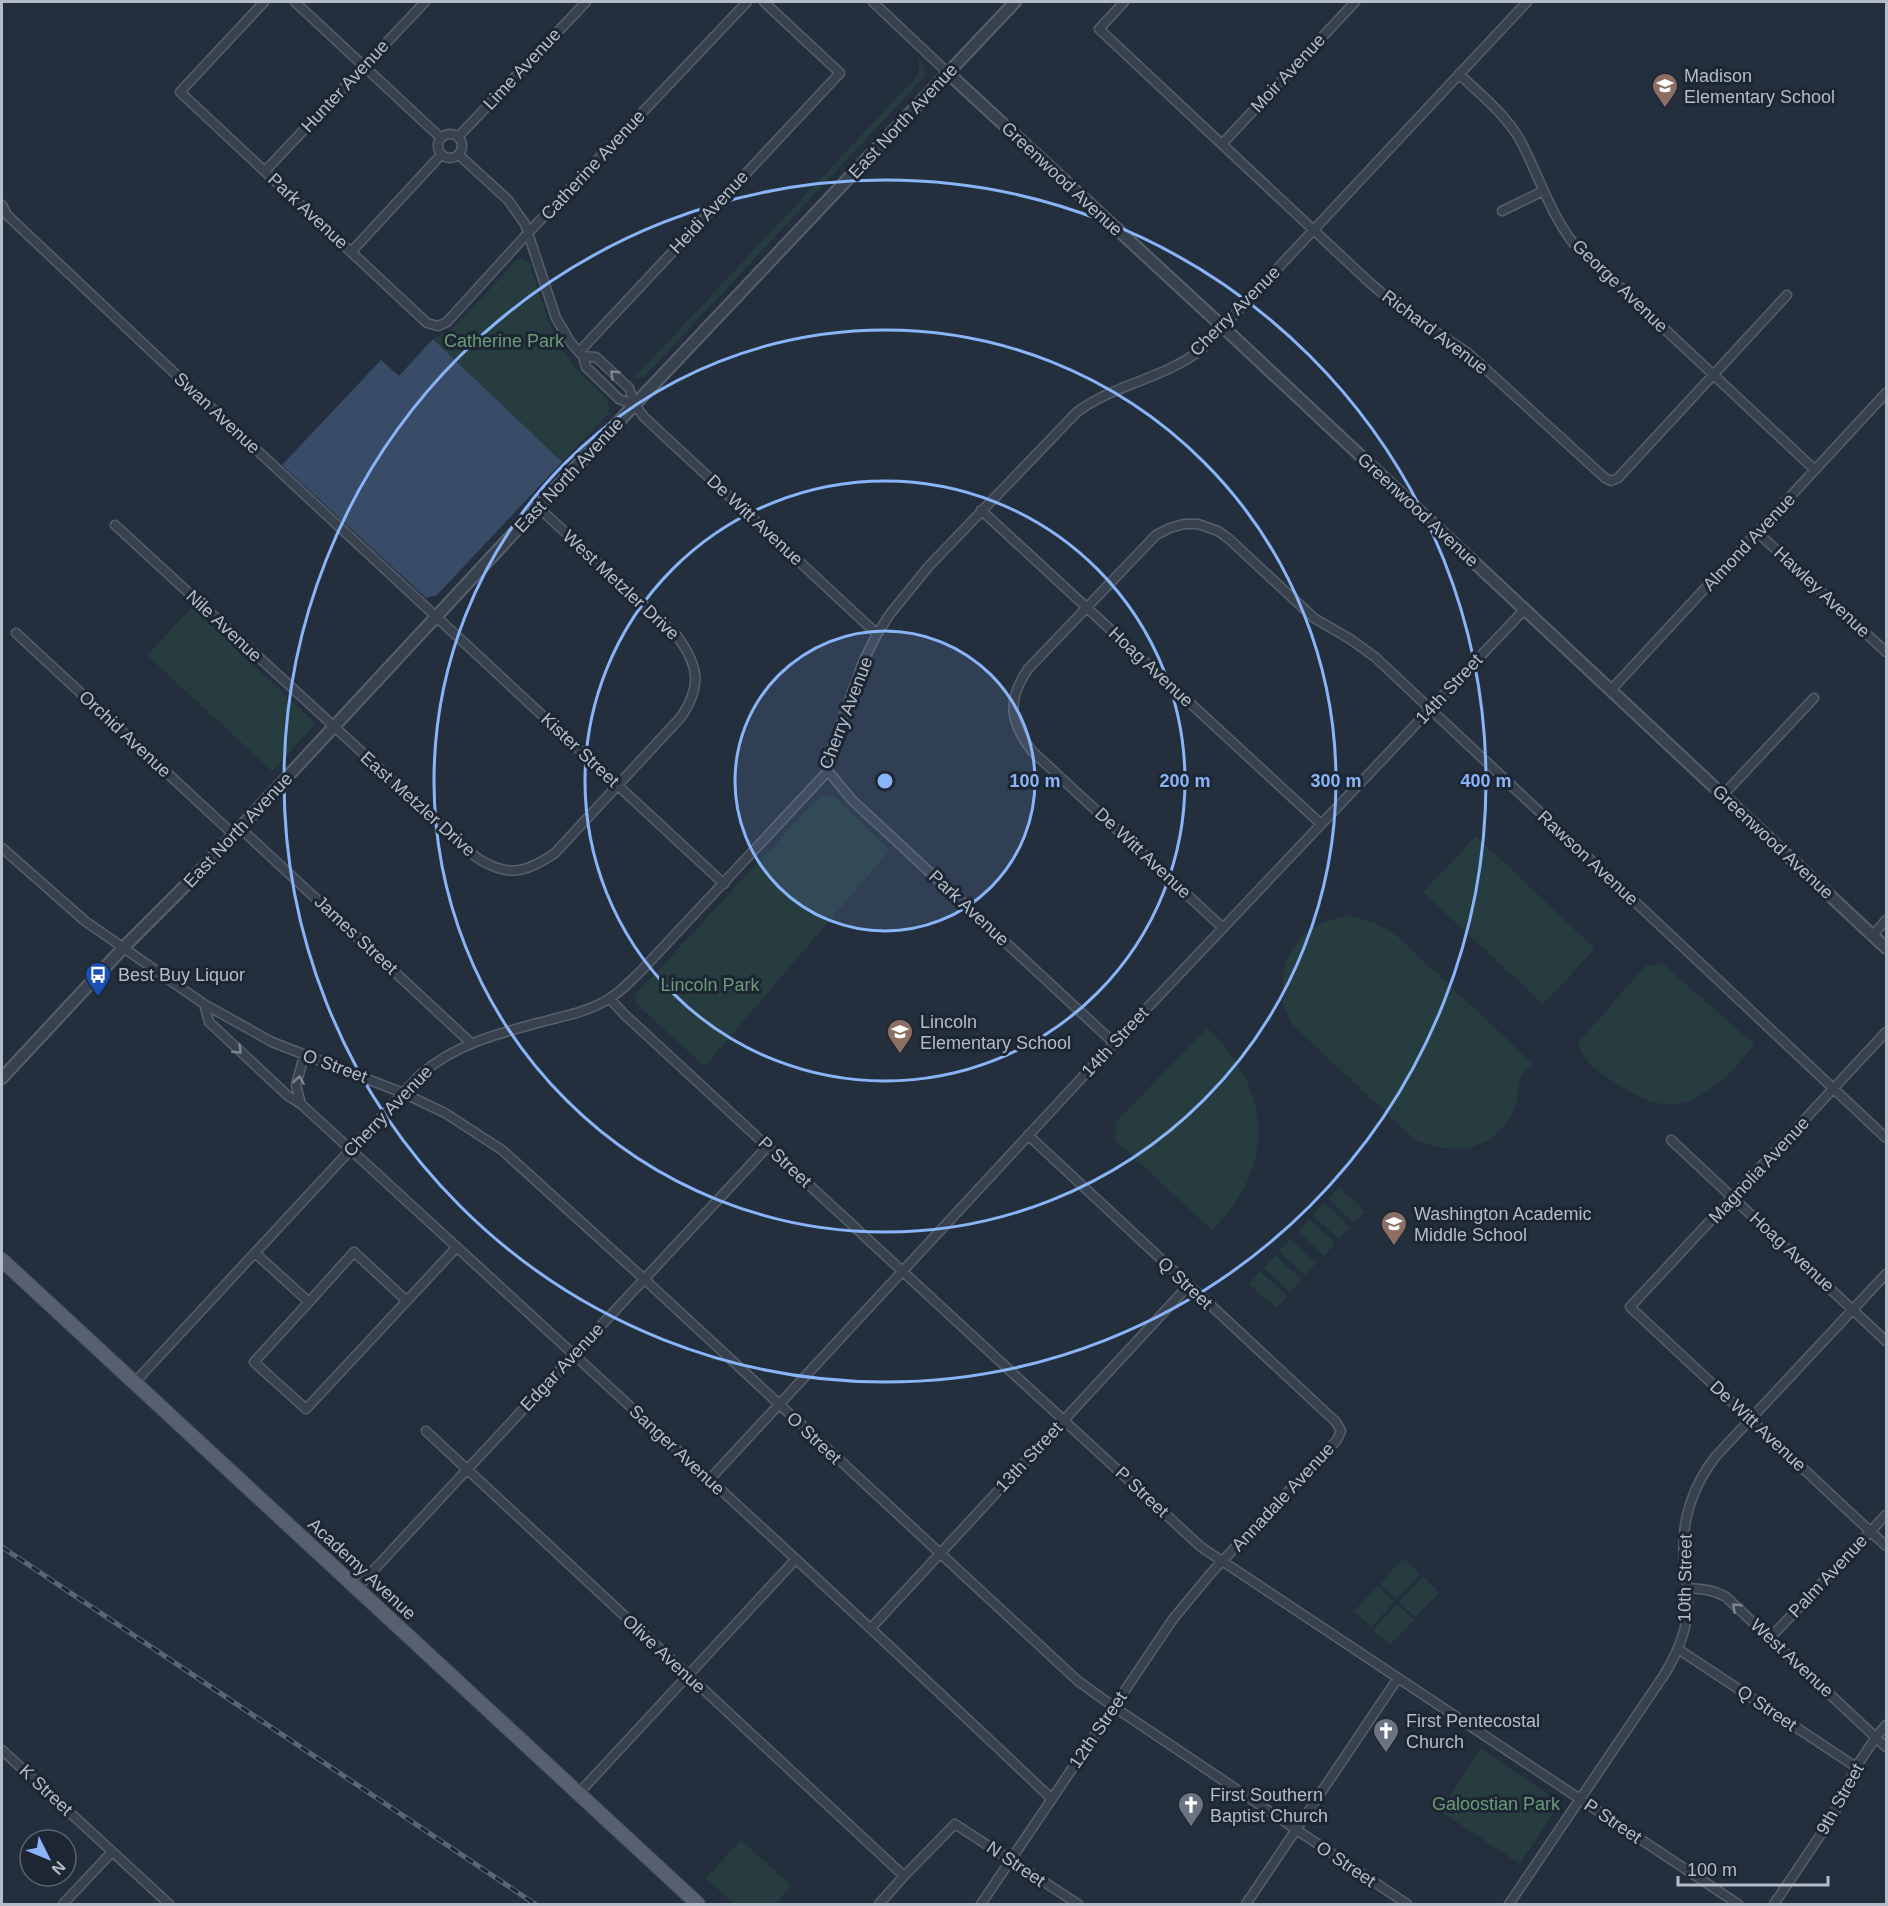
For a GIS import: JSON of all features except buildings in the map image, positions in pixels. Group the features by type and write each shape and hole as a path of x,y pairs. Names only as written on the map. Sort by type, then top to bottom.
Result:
{"main road":[{"name":"Academy Avenue","path":"2,1260 698,1905"}],"street":[{"name":"Park Avenue","path":"264,2 180,92 427,323 438,326"},
{"path":"295,2 441,138"},
{"name":"Hunter Avenue","path":"265,171 425,2"},
{"name":"Lime Avenue","path":"459,137 586,2"},
{"name":"Catherine Avenue","path":"438,326 447,322 747,2"},
{"name":"Heidi Avenue","path":"581,354 840,73 764,2"},
{"path":"873,2 948,73"},
{"name":"East North Avenue","path":"2,1078 1015,2"},
{"name":"Richard Avenue","path":"1124,2 1099,29 1383,295 1476,360 1611,482 1618,478 1787,296"},
{"name":"Moir Avenue","path":"1222,144 1354,2"},
{"name":"Cherry Avenue","path":"135,1382 403,1093 434,1063 450,1052 471,1043 578,1012 609,999 641,971 828,771 837,735 864,660 877,634 905,594 981,510 1077,412 1089,403 1115,390 1178,366 1203,348 1527,2"},
{"name":"Greenwood Avenue","path":"948,73 1887,948"},
{"name":"George Avenue","path":"1459,74 1509,124 1522,145 1556,217 1574,244 1815,470"},
{"path":"451,134 459,137 462,147 459,155 452,158 441,155 438,147 441,138 451,134"},
{"path":"351,252 441,155"},
{"name":"De Witt Avenue","path":"459,155 508,200 525,224 556,318 571,343 581,354 586,367 620,399 635,405"},
{"path":"1502,211 1543,192"},
{"name":"Swan Avenue","path":"2,205 7,215 436,618"},
{"name":"De Witt Avenue","path":"581,354 596,357 629,388 635,405 653,425 877,634"},
{"name":"Almond Avenue","path":"1611,690 1887,393"},
{"name":"West Metzler Drive","path":"538,507 677,636 694,665 696,677 694,692 681,717 618,785"},
{"name":"Hoag Avenue","path":"981,510 1321,824"},
{"name":"Rawson Avenue","path":"1087,608 1156,536 1170,528 1184,524 1209,527 1229,538 1314,618 1375,657 1887,1138"},
{"name":"Nile Avenue","path":"115,525 334,726"},
{"name":"Hawley Avenue","path":"1757,532 1887,652"},
{"name":"De Witt Avenue","path":"1087,608 1028,669 1020,681 1014,697 1015,724 1032,750 1223,928"},
{"name":"14th Street","path":"710,1479 1114,1043 1525,609"},
{"name":"Kister Street","path":"436,618 724,884"},
{"name":"Orchid Avenue","path":"16,633 237,831"},
{"path":"1723,795 1814,699"},
{"name":"East Metzler Drive","path":"334,726 476,857 490,867 507,871 521,871 537,866 555,853 618,785"},
{"name":"Park Avenue","path":"828,771 852,800 1114,1043"},
{"name":"James Street","path":"237,831 471,1043"},
{"name":"Sanger Avenue","path":"2,848 85,921 204,1004 209,1022 710,1479 1052,1799"},
{"path":"1873,935 1887,920"},
{"name":"P Street","path":"609,999 1201,1547 1738,1905"},
{"name":"O Street","path":"204,1004 263,1037 304,1056 403,1093 445,1113 501,1150 644,1278 1078,1681 1407,1905"},
{"name":"Magnolia Avenue","path":"1630,1307 1887,1032"},
{"path":"301,1104 296,1085 304,1056"},
{"name":"Q Street","path":"1028,1136 1336,1422 1341,1431"},
{"name":"Hoag Avenue","path":"1671,1140 1887,1341"},
{"name":"Edgar Avenue","path":"357,1588 768,1146"},
{"path":"406,1301 354,1252 254,1362 306,1409 457,1246"},
{"path":"255,1253 309,1302"},
{"name":"10th Street","path":"1509,1905 1664,1675 1678,1649 1687,1618 1685,1527 1693,1494 1708,1465 1887,1274"},
{"name":"13th Street","path":"871,1628 1188,1286"},
{"name":"De Witt Avenue","path":"1630,1307 1887,1546"},
{"name":"Olive Avenue","path":"426,1431 904,1876"},
{"name":"Annadale Avenue","path":"1222,1562 1337,1440 1341,1431"},
{"name":"Palm Avenue","path":"1770,1638 1887,1515"},
{"path":"578,1794 796,1559"},
{"name":"12th Street","path":"981,1905 1173,1619 1222,1562"},
{"name":"West Avenue","path":"1688,1588 1717,1592 1726,1598 1887,1747"},
{"name":"Q Street","path":"1678,1649 1856,1767"},
{"path":"1246,1905 1398,1678"},
{"name":"9th Street","path":"1774,1905 1832,1818 1856,1767 1875,1737 1887,1725"},
{"name":"K Street","path":"2,1750 169,1905"},
{"name":"N Street","path":"904,1876 955,1824 1078,1905"},
{"path":"63,1905 112,1852"},
{"path":"879,1905 904,1876"}],"green space":[{"path":"919,59 924,68 924,77 644,377 633,379 919,74"},
{"name":"Catherine Park","path":"522,258 531,264 556,342 576,369 608,400 609,413 562,462 433,339 450,331 514,262"},
{"path":"192,607 314,722 314,726 272,771 147,655"},
{"name":"Lincoln Park","path":"832,795 890,850 705,1066 636,1004 635,995 820,796"},
{"path":"1476,836 1595,949 1543,1004 1423,892"},
{"path":"1349,916 1375,923 1396,935 1533,1064 1520,1078 1516,1106 1506,1124 1483,1142 1456,1149 1442,1148 1413,1138 1295,1027 1289,1017 1284,1006 1283,987 1287,959 1293,948 1310,930 1322,923"},
{"path":"1663,964 1755,1045 1710,1090 1694,1099 1678,1104 1660,1104 1641,1098 1619,1085 1589,1063 1578,1043 1645,966"},
{"path":"1207,1028 1229,1051 1244,1076 1254,1102 1258,1128 1256,1154 1248,1180 1233,1206 1212,1230 1116,1141 1115,1123"},
{"path":"1339,1187 1365,1211 1354,1223 1328,1199"},
{"path":"1324,1203 1350,1227 1339,1239 1312,1215"},
{"path":"1309,1219 1335,1243 1324,1256 1298,1231"},
{"path":"1290,1239 1316,1263 1305,1275 1279,1251"},
{"path":"1275,1255 1302,1280 1290,1292 1264,1268"},
{"path":"1260,1271 1287,1296 1276,1308 1249,1284"},
{"path":"1403,1558 1420,1574 1397,1599 1380,1584"},
{"path":"1423,1576 1439,1592 1416,1617 1399,1602"},
{"path":"1378,1586 1394,1602 1371,1627 1354,1611"},
{"path":"1397,1604 1414,1620 1390,1645 1373,1630"},
{"name":"Galoostian Park","path":"1481,1749 1555,1799 1557,1808 1520,1864 1440,1811"},
{"path":"741,1840 792,1886 775,1904 734,1904 706,1878"}],"water":[{"path":"433,339 562,462 437,595 426,598 282,465 381,360 399,376"}],"railway":[{"path":"2,1547 535,1904"}],"place":[{"name":"Madison Elementary School","path":"1665,109"},
{"name":"Best Buy Liquor","path":"98,998"},
{"name":"Lincoln Elementary School","path":"900,1055"},
{"name":"Washington Academic Middle School","path":"1394,1247"},
{"name":"First Pentecostal Church","path":"1386,1754"},
{"name":"First Southern Baptist Church","path":"1191,1828"}]}
